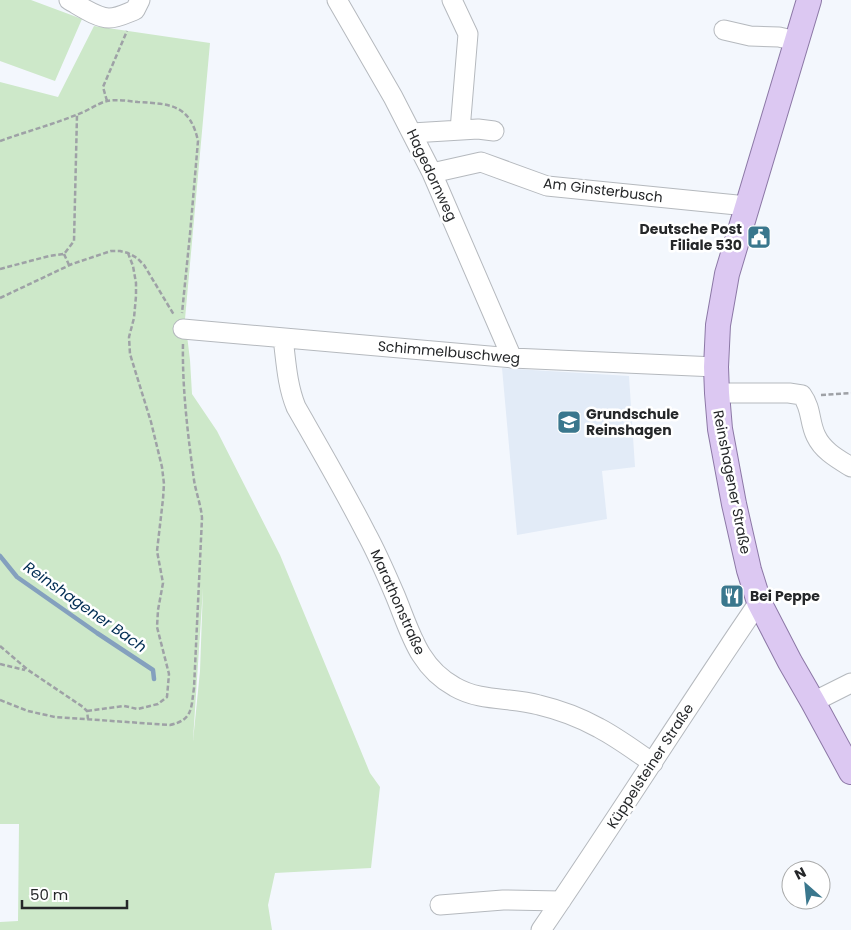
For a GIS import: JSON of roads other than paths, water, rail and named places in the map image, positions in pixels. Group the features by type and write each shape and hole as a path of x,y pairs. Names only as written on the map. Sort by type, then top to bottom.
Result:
{"main road":[{"name":"Reinshagener Straße","path":"810,0 796,41 727,274 718,325 716,393 720,429 734,504 749,570 759,602 851,772"}],"street":[{"path":"69,0 100,17 110,18 122,15 138,5"},
{"name":"Hagedornweg","path":"337,0 412,133 432,173 512,358"},
{"path":"452,0 468,34 460,130"},
{"path":"724,30 750,36 779,36 796,41"},
{"path":"412,133 478,129 494,131"},
{"name":"Am Ginsterbusch","path":"432,173 481,162 547,186 747,206"},
{"name":"Schimmelbuschweg","path":"183,329 512,358 716,367"},
{"name":"Marathonstraße","path":"283,338 288,383 296,407 366,533 415,644 435,674 456,688 473,695 537,704 559,710 600,728 653,763"},
{"path":"716,393 789,393 802,395 808,403 816,436 824,448 851,468"},
{"name":"Küppelsteiner Straße","path":"541,930 759,602"},
{"path":"813,702 851,683"},
{"path":"440,905 503,900 561,901"}],"waterway":[{"name":"Reinshagener Bach","path":"0,556 17,577 153,670 154,679"}],"place":[{"name":"Deutsche Post Filiale 530","path":"759,237"},
{"name":"Grundschule Reinshagen","path":"569,422"},
{"name":"Bei Peppe","path":"732,596"}]}
